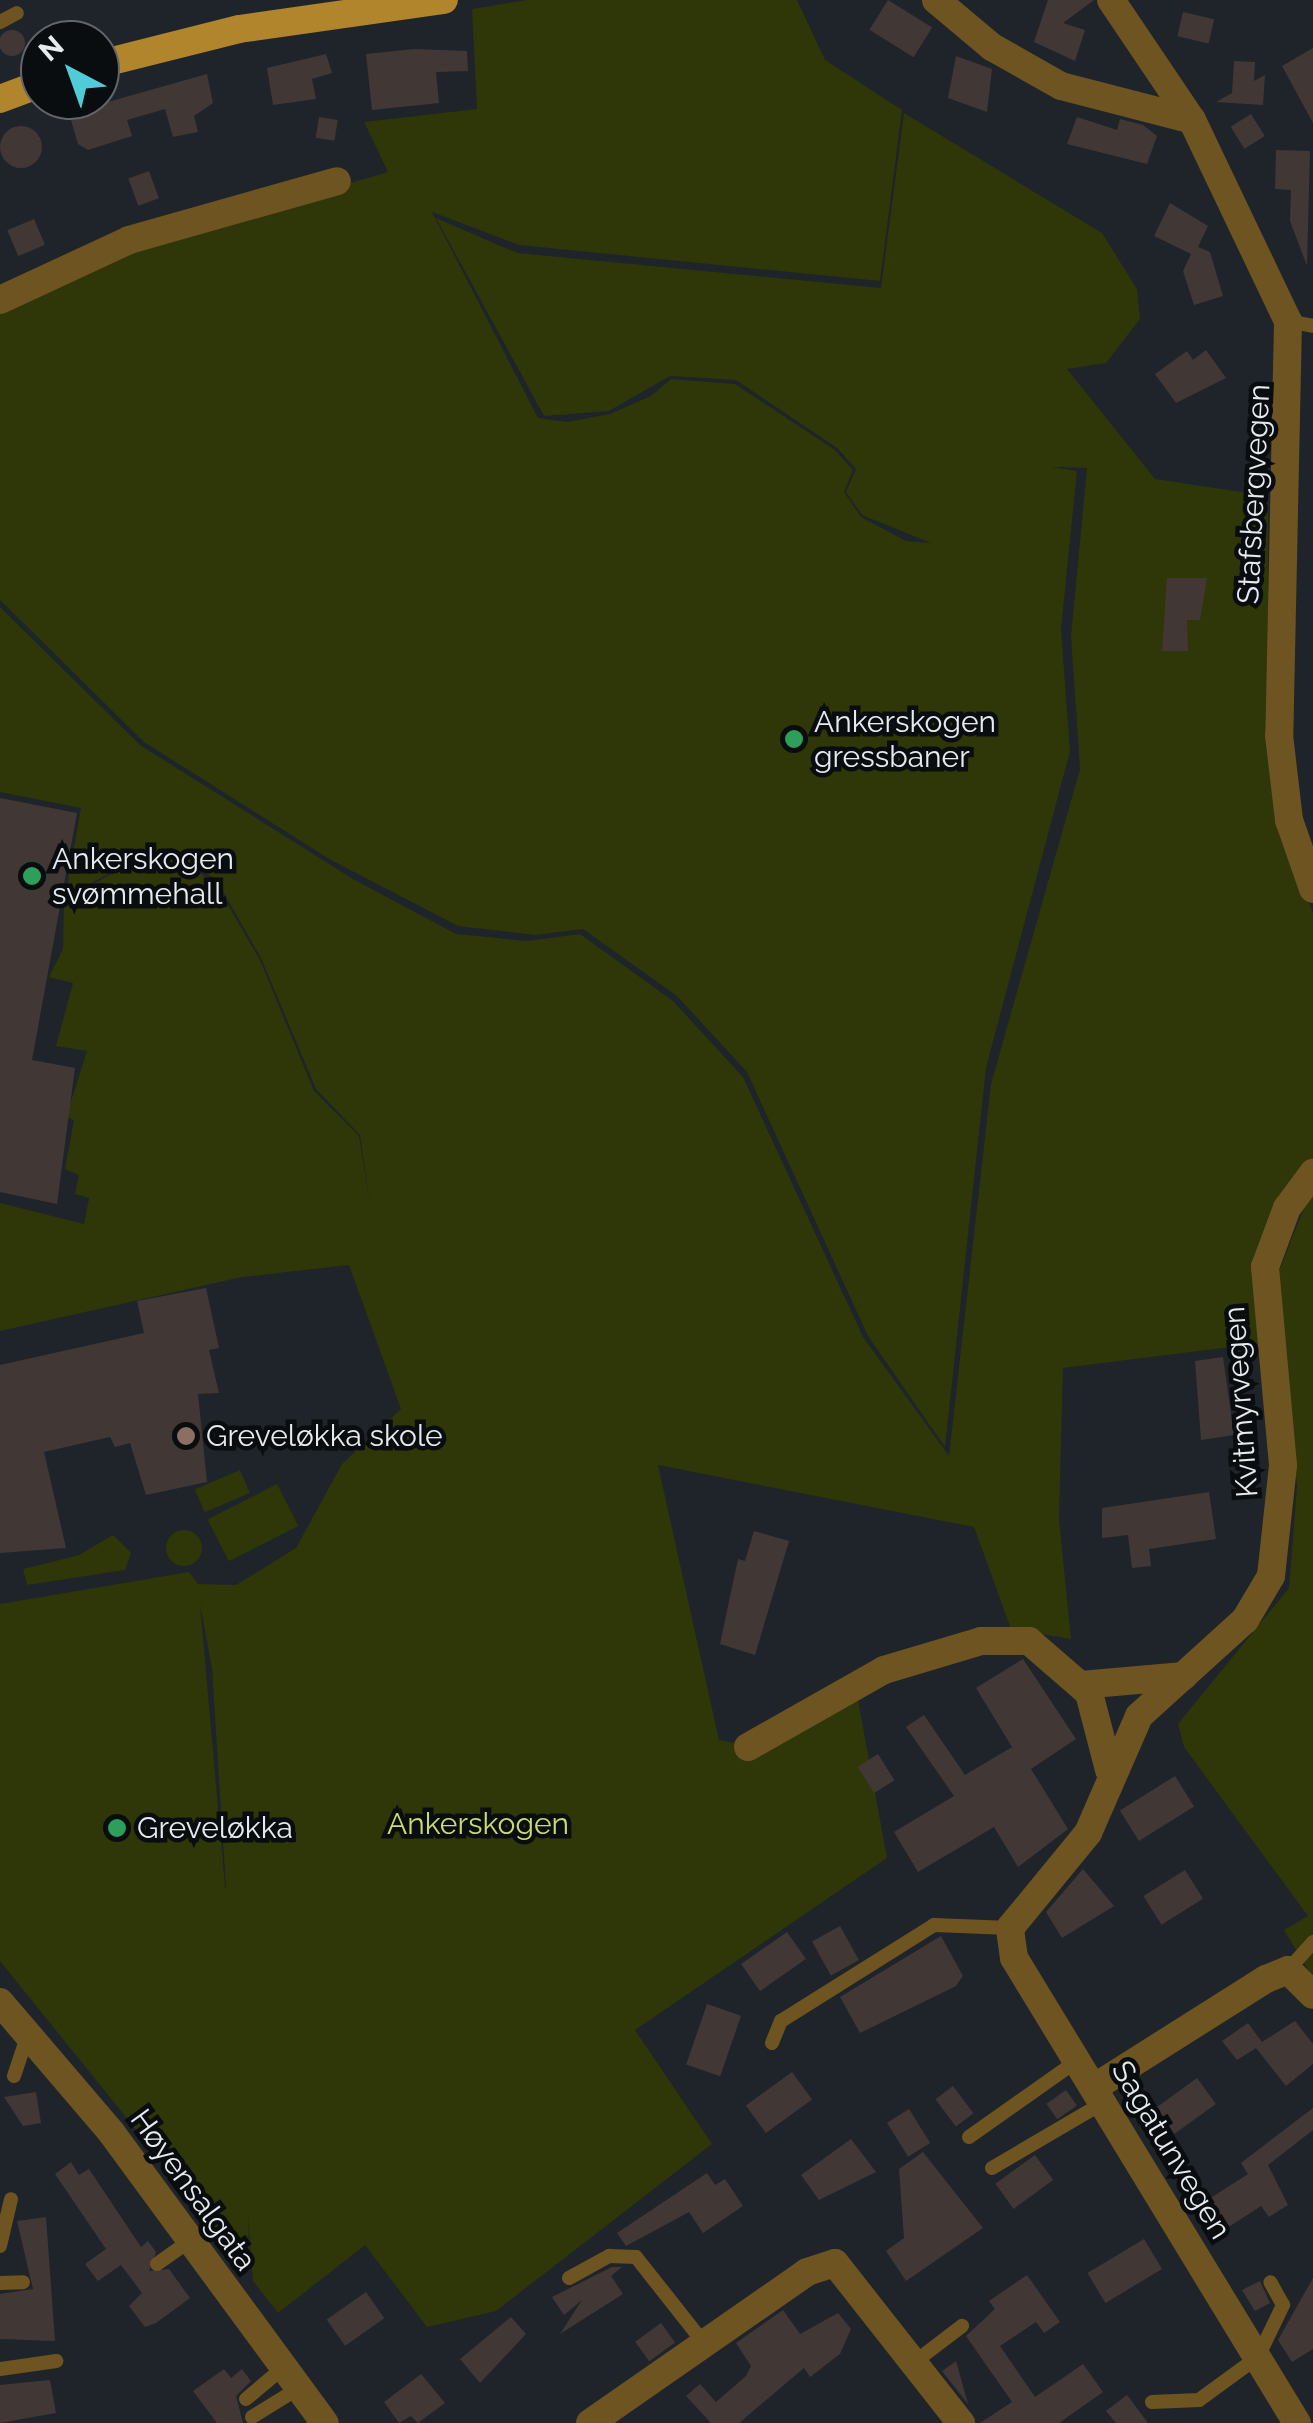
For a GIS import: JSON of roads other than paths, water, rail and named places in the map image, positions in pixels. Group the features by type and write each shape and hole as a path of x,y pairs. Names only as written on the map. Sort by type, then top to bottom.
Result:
{"main road":[{"path":"120,59 327,8 444,0"}],"street":[{"path":"936,0 992,48 1061,86 1192,120"},
{"name":"Stafsbergvegen","path":"1111,0 1192,120 1300,323 1302,503 1279,736 1290,820 1313,890"},
{"path":"0,300 129,240 337,182"},
{"name":"Kvitmyrvegen","path":"1015,1917 1088,1833 1109,1770 1139,1716 1244,1620 1271,1576 1283,1465 1265,1267 1286,1208 1313,1173"},
{"path":"748,1747 884,1670 981,1641 1029,1642 1082,1685 1102,1723 1109,1770"},
{"path":"1082,1685 1185,1676"},
{"name":"Sagatunvegen","path":"1015,1917 1014,1958 1298,2423"},
{"path":"1099,2095 1288,1970 1313,1995"},
{"name":"Høyensalgata","path":"0,2002 192,2240 325,2423"},
{"path":"590,2423 807,2272 834,2263 846,2270 960,2423"}],"lane":[{"path":"0,22 18,13"},
{"path":"772,2043 780,2021 934,1925 1015,1917"},
{"path":"1288,1970 1313,1942"},
{"path":"14,2076 28,2034"},
{"path":"969,2137 1078,2060"},
{"path":"992,2168 1099,2095"},
{"path":"0,2246 11,2199"},
{"path":"158,2264 192,2240"},
{"path":"570,2278 608,2256 636,2256 704,2343"},
{"path":"0,2283 23,2282"},
{"path":"1152,2402 1198,2400 1258,2358 1283,2305 1270,2282"},
{"path":"916,2361 962,2326"},
{"path":"0,2369 56,2360"},
{"path":"246,2399 291,2378"},
{"path":"252,2417 291,2378"}],"place":[{"name":"Ankerskogen gressbaner","path":"794,739"},
{"name":"Ankerskogen svømmehall","path":"32,876"},
{"name":"Greveløkka skole","path":"186,1436"},
{"name":"Greveløkka","path":"117,1828"}],"park label":[{"name":"Ankerskogen","path":"478,1824"}]}
